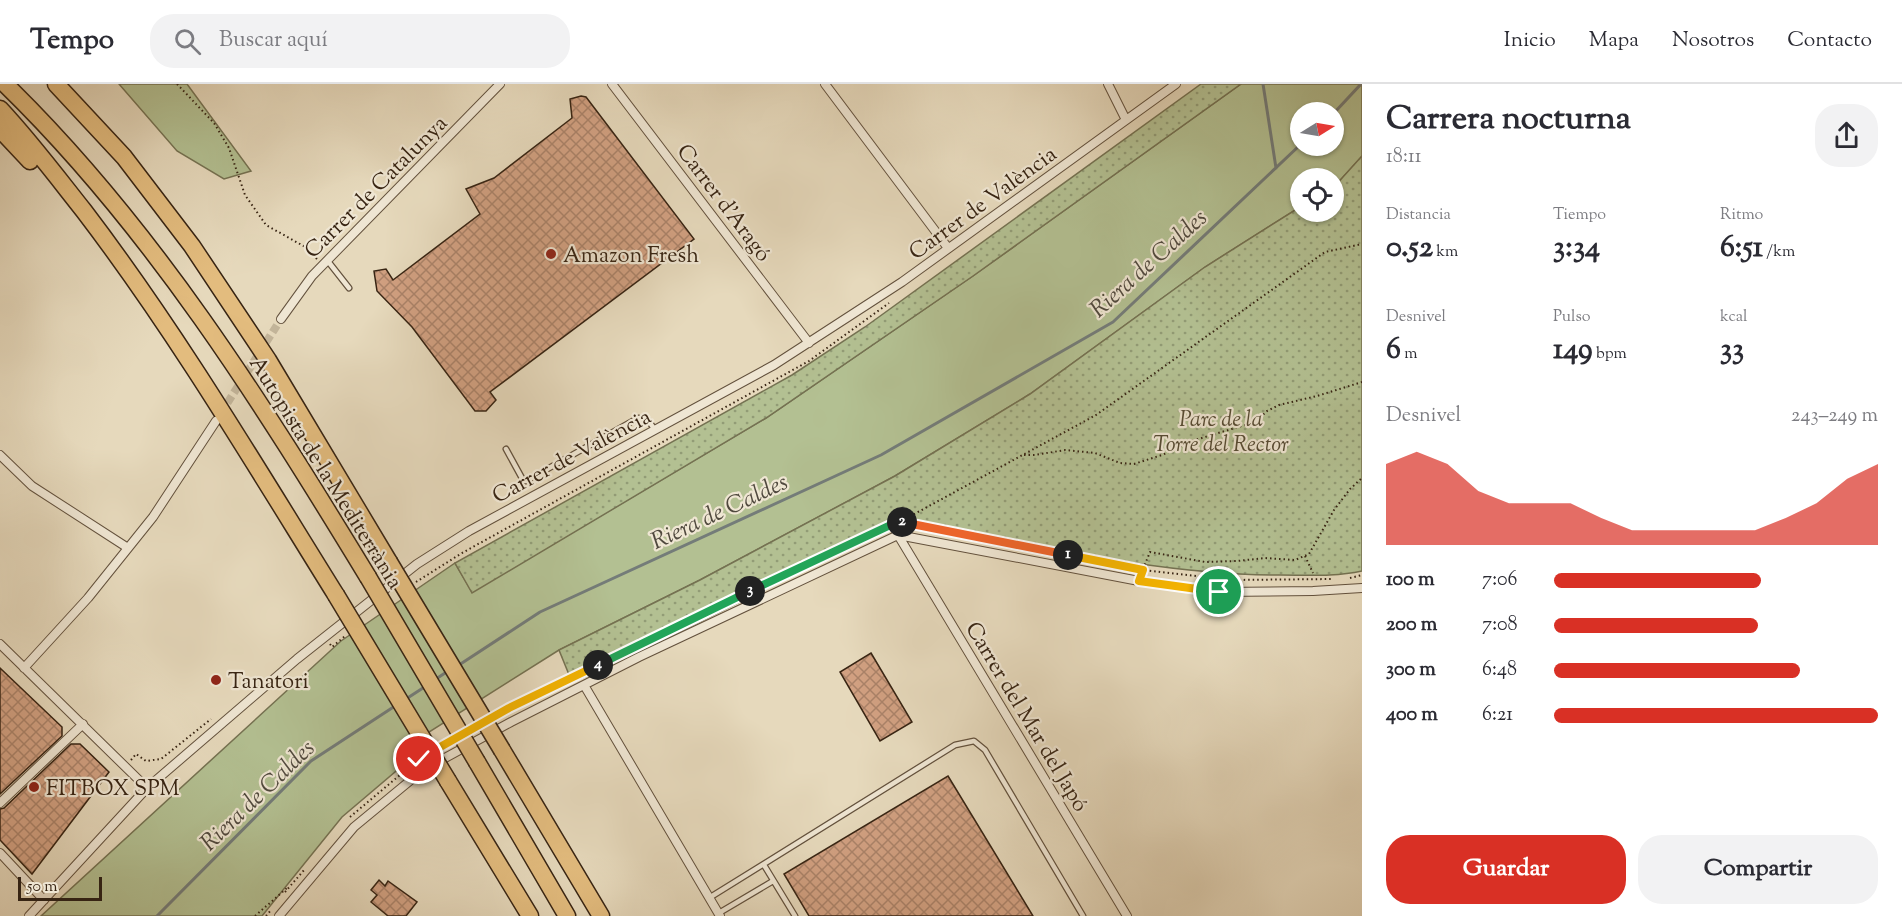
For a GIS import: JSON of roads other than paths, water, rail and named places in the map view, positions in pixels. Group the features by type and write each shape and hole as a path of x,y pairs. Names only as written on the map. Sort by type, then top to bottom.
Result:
{"highway":[{"name":"Autopista de la Mediterrània","path":"5,84 99,186 135,229 194,308 278,433 368,577 567,916"},
{"name":"Autopista de la Mediterrània","path":"56,84 124,157 192,246 273,369 601,916"},
{"path":"0,109 119,257 227,418 530,916"},
{"path":"0,129 62,196 115,263 142,292"}],"street":[{"name":"Carrer de Catalunya","path":"281,319 296,295 325,263 500,84"},
{"name":"Carrer d'Aragó","path":"612,84 809,343"},
{"path":"825,84 948,249"},
{"path":"1108,84 1126,120"},
{"name":"Carrer de València","path":"29,916 147,788 297,659 417,564 469,531 774,365 809,343 903,282 1176,84"},
{"path":"24,668 88,598 153,517 216,422"},
{"path":"0,455 32,486 128,548"},
{"path":"279,916 354,827 423,770 639,657 898,535 1139,581 1219,592 1362,588"},
{"name":"Carrer del Mar del Japó","path":"898,535 1127,916"},
{"path":"0,644 147,788"},
{"path":"584,685 719,915"},
{"path":"0,803 83,724"},
{"path":"0,853 44,900"}],"lane":[{"path":"325,263 349,288"},
{"path":"506,449 523,480 526,481 638,418 648,420 655,430"},
{"path":"709,898 955,745 974,741 986,750 1083,916"},
{"path":"764,865 795,916"},
{"path":"719,915 773,880"}],"waterway":[{"path":"1263,84 1276,168"},
{"name":"Riera de Caldes","path":"1344,102 1361,84"},
{"name":"Riera de Caldes","path":"459,665 540,612 881,455 1113,322 1290,154"},
{"name":"Riera de Caldes","path":"436,679 448,671"},
{"name":"Riera de Caldes","path":"406,699 426,686"},
{"name":"Riera de Caldes","path":"157,916 311,761 395,706"}],"tunnel":[{"path":"221,413 281,319"}],"place":[{"name":"Amazon Fresh","path":"551,254"},
{"name":"Tanatori","path":"216,680"},
{"name":"FITBOX SPM","path":"34,787"}],"park label":[{"name":"Parc de la Torre del Rector","path":"1221,430"}]}
